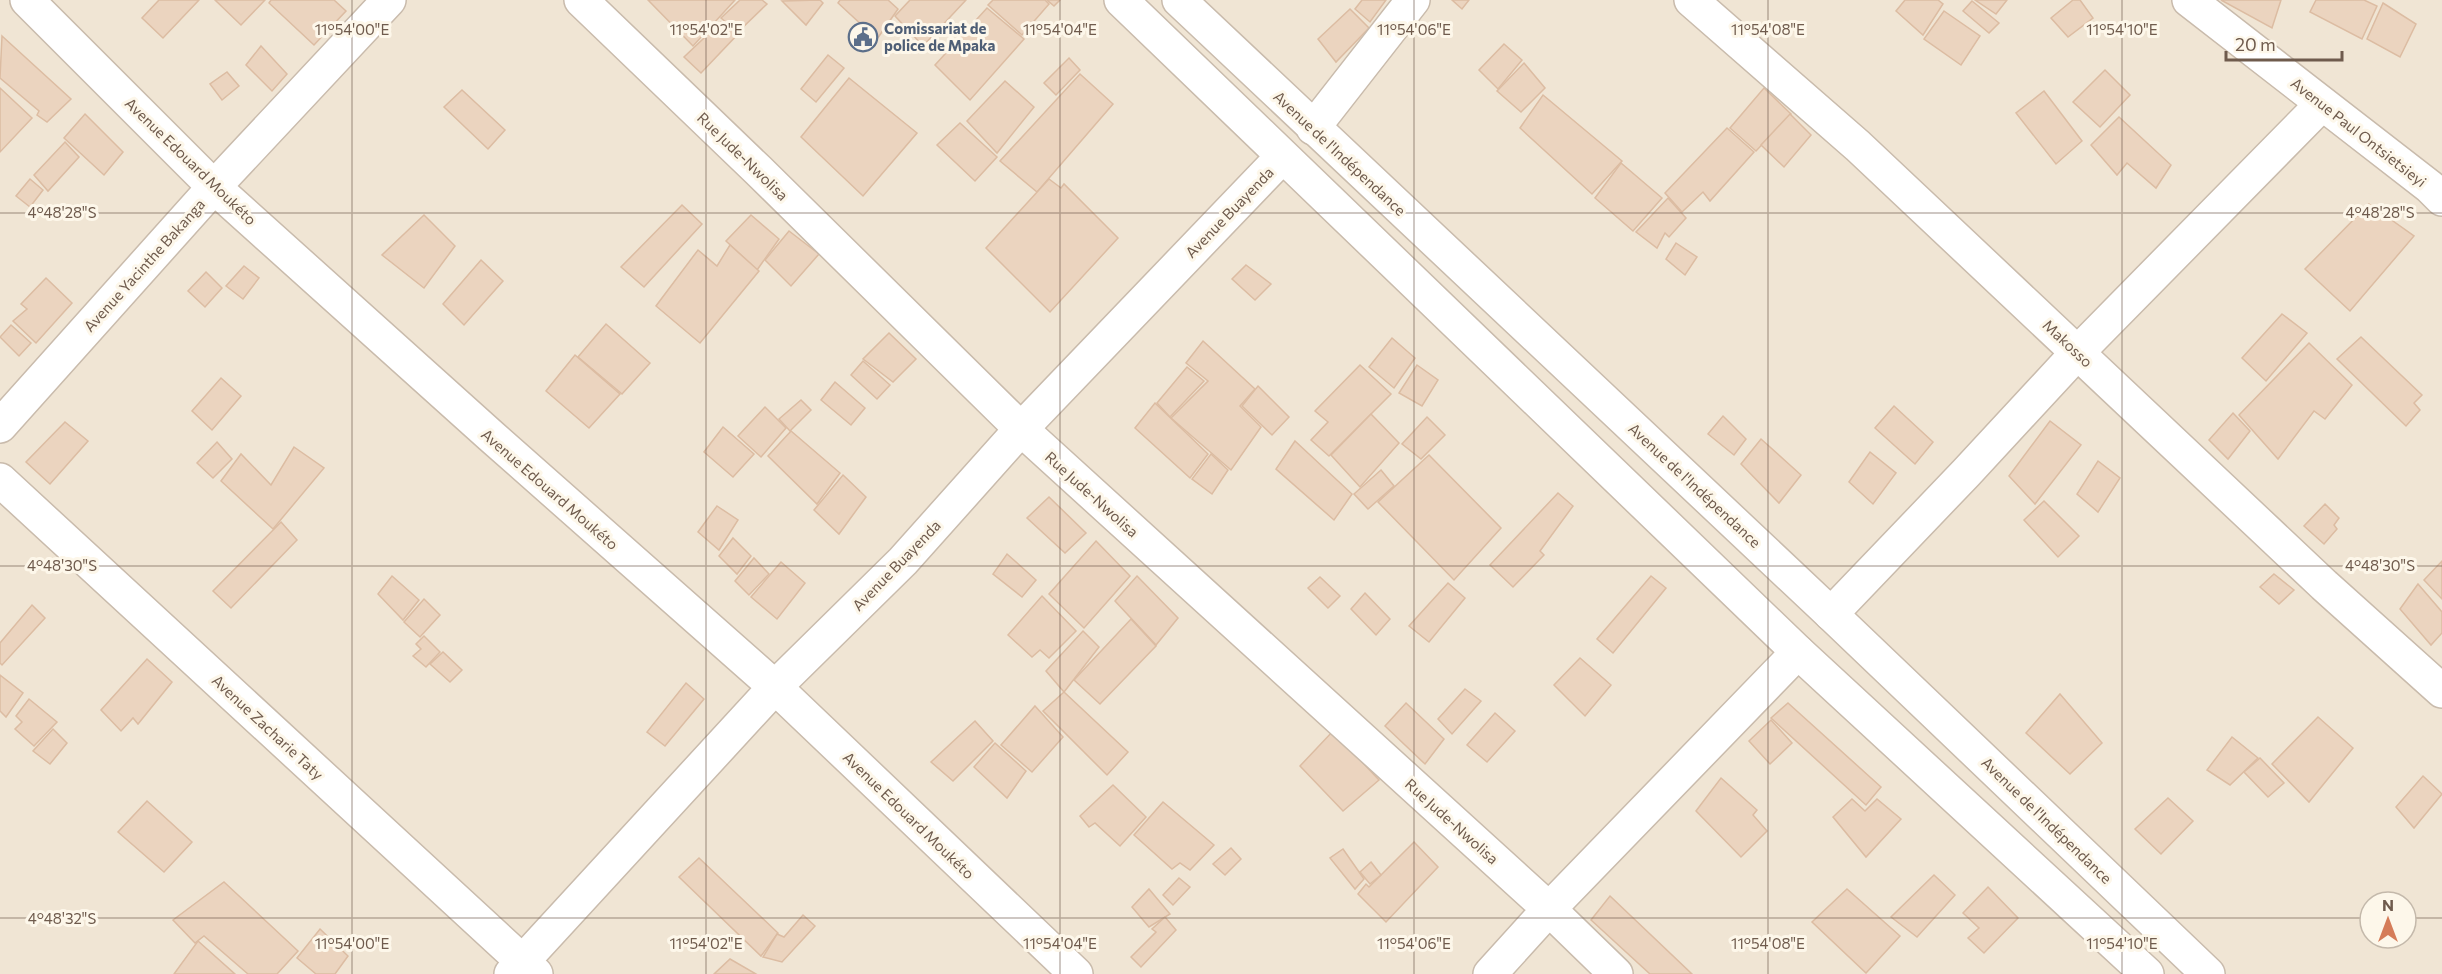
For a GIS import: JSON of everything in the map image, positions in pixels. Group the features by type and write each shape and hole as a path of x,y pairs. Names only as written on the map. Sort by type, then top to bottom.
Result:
{"street":[{"name":"Avenue Edouard Moukéto","path":"27,0 214,187 490,436 775,687 1076,974"},
{"name":"Avenue Yacinthe Bakanga","path":"0,426 214,187 389,0"},
{"name":"Rue Jude-Nwolisa","path":"581,0 1021,429 1549,909 1616,974"},
{"path":"1121,0 1798,652 2146,974"},
{"name":"Avenue de l'Indépendance","path":"1179,0 1831,614 2208,974"},
{"path":"1313,128 1413,0"},
{"name":"Makosso","path":"1691,0 1858,146 2315,577 2442,691"},
{"name":"Avenue Paul Ontsietsieyi","path":"2189,0 2322,104 2438,186"},
{"path":"1831,614 2078,352 2322,104"},
{"name":"Avenue Buayenda","path":"523,970 775,687 903,561 1021,429 1282,157"},
{"name":"Avenue Zacharie Taty","path":"0,480 523,970"},
{"path":"1490,974 1549,909 1798,652"}],"shaded area":[{"path":"0,0 2442,0 2442,974 0,974"}],"building":[{"path":"159,0 199,0 163,38 142,18"},
{"path":"215,0 265,0 241,25"},
{"path":"271,0 334,0 346,11 314,45 269,3"},
{"path":"648,0 735,0 693,46"},
{"path":"740,0 762,0 767,4 738,32 721,18"},
{"path":"820,0 823,3 806,25 782,1"},
{"path":"840,0 888,0 898,9 877,39 838,3"},
{"path":"910,0 966,0 923,46 895,16"},
{"path":"993,0 1045,0 1049,4 1022,35 988,5"},
{"path":"1047,0 1060,0 1054,6"},
{"path":"1362,0 1386,0 1370,22 1355,9"},
{"path":"1452,0 1469,0 1462,9"},
{"path":"1905,0 1938,0 1943,4 1923,35 1896,11"},
{"path":"1975,0 2007,0 1996,14"},
{"path":"2073,0 2080,0 2093,18 2068,37 2051,18"},
{"path":"2221,0 2281,0 2272,28"},
{"path":"2316,0 2364,0 2377,6 2362,39 2310,12"},
{"path":"1972,1 1999,23 1989,33 1963,11"},
{"path":"2383,3 2416,24 2400,57 2367,39"},
{"path":"987,8 1024,39 970,100 935,65"},
{"path":"1350,9 1369,28 1336,62 1318,39"},
{"path":"1944,11 1980,36 1961,65 1924,39"},
{"path":"721,22 738,34 701,73 684,57"},
{"path":"2,36 71,99 47,122 37,115 39,111 0,78"},
{"path":"1504,44 1522,60 1498,89 1479,70"},
{"path":"261,46 287,74 272,91 246,65"},
{"path":"828,55 844,68 816,102 801,89"},
{"path":"1069,58 1080,70 1056,95 1044,83"},
{"path":"1524,63 1545,88 1521,112 1497,91"},
{"path":"2105,70 2130,95 2100,127 2073,102"},
{"path":"227,72 239,86 222,100 210,84"},
{"path":"1080,74 1113,104 1037,192 1000,161"},
{"path":"849,78 917,133 863,196 801,137"},
{"path":"1005,81 1034,107 997,153 967,121"},
{"path":"0,88 32,118 0,152"},
{"path":"1764,88 1791,114 1756,151 1730,128"},
{"path":"462,90 505,130 488,149 444,107"},
{"path":"2044,91 2082,141 2056,164 2016,113"},
{"path":"1543,95 1622,161 1592,194 1520,128"},
{"path":"85,114 123,152 104,175 64,138"},
{"path":"1790,114 1811,135 1784,167 1761,145"},
{"path":"2119,117 2171,165 2156,188 2127,163 2117,175 2091,145"},
{"path":"960,123 997,157 975,181 937,145"},
{"path":"1727,128 1754,152 1710,201 1703,192 1682,212 1665,193"},
{"path":"65,142 79,157 48,191 34,175"},
{"path":"1621,163 1662,198 1633,231 1595,198"},
{"path":"30,179 43,190 30,207 16,196"},
{"path":"1049,179 1061,188 1064,184 1118,238 1050,312 986,248"},
{"path":"1668,198 1686,218 1669,237 1665,233 1657,248 1636,232"},
{"path":"2369,204 2414,236 2350,311 2305,269"},
{"path":"682,205 702,224 644,287 621,267"},
{"path":"424,215 455,246 424,288 382,255"},
{"path":"751,215 779,239 757,270 726,241"},
{"path":"789,231 819,254 791,286 765,260"},
{"path":"1676,243 1697,257 1685,275 1666,259"},
{"path":"730,245 759,271 700,343 656,306 698,250 717,266"},
{"path":"481,260 503,281 464,325 443,304"},
{"path":"1246,265 1271,284 1255,300 1232,279"},
{"path":"244,266 259,278 243,299 226,286"},
{"path":"206,272 222,288 205,307 188,291"},
{"path":"46,278 72,303 36,343 13,321 27,309 21,304"},
{"path":"2282,314 2307,333 2266,381 2242,358"},
{"path":"606,324 650,363 622,394 578,357"},
{"path":"11,325 31,343 19,356 0,337"},
{"path":"889,333 916,359 893,382 863,359"},
{"path":"2361,337 2422,395 2414,403 2420,410 2406,426 2337,359"},
{"path":"1392,338 1415,358 1394,388 1369,367"},
{"path":"1203,341 1255,389 1240,406 1261,427 1231,470 1171,418 1208,381 1186,363"},
{"path":"2309,343 2352,385 2325,419 2314,411 2278,459 2239,415"},
{"path":"575,355 620,394 589,428 546,391"},
{"path":"863,361 890,385 877,399 851,375"},
{"path":"1360,365 1391,394 1329,456 1311,440 1328,422 1315,411"},
{"path":"1417,365 1438,380 1422,406 1399,393"},
{"path":"1187,367 1204,381 1170,417 1157,403"},
{"path":"221,378 241,396 212,430 192,411"},
{"path":"835,382 865,408 851,425 821,400"},
{"path":"1258,386 1289,417 1272,435 1242,406"},
{"path":"801,400 811,410 790,431 779,419"},
{"path":"1155,403 1208,454 1190,478 1135,428"},
{"path":"1894,406 1933,442 1915,464 1875,428"},
{"path":"765,407 786,428 761,457 738,436"},
{"path":"2233,413 2250,431 2228,459 2209,440"},
{"path":"1371,414 1399,443 1360,487 1331,455"},
{"path":"1723,416 1746,439 1734,455 1708,434"},
{"path":"1427,417 1445,435 1421,459 1402,444"},
{"path":"2050,421 2081,445 2035,504 2009,476"},
{"path":"65,422 88,441 50,484 26,462"},
{"path":"723,427 754,454 733,477 704,452"},
{"path":"791,431 840,473 817,504 768,456"},
{"path":"1761,439 1801,475 1779,503 1741,464"},
{"path":"1295,441 1352,494 1334,520 1276,469"},
{"path":"217,442 232,459 213,478 197,463"},
{"path":"294,447 324,468 273,529 221,481 241,454 271,485"},
{"path":"1870,452 1896,473 1873,504 1849,482"},
{"path":"1211,454 1228,470 1212,494 1192,479"},
{"path":"1429,455 1501,528 1454,580 1378,502"},
{"path":"2098,461 2120,478 2098,512 2077,494"},
{"path":"1381,470 1394,486 1368,509 1354,494"},
{"path":"843,475 866,497 839,534 814,510"},
{"path":"1558,493 1573,506 1540,551 1544,555 1513,587 1490,565"},
{"path":"1049,497 1086,533 1065,553 1027,518"},
{"path":"2044,501 2079,536 2058,557 2024,520"},
{"path":"2325,504 2339,518 2334,525 2337,529 2324,544 2304,526"},
{"path":"717,506 738,520 719,550 698,532"},
{"path":"281,522 297,540 231,608 213,591"},
{"path":"733,538 751,556 737,574 719,556"},
{"path":"1096,541 1130,576 1084,628 1049,594"},
{"path":"1007,554 1036,580 1022,597 993,574"},
{"path":"754,558 769,574 749,595 735,581"},
{"path":"2442,561 2442,599 2424,580"},
{"path":"781,562 805,583 777,619 751,597"},
{"path":"2274,574 2294,590 2279,604 2260,587"},
{"path":"392,576 419,600 403,620 378,594"},
{"path":"1137,576 1178,618 1156,645 1115,601"},
{"path":"1651,576 1666,588 1613,653 1597,639"},
{"path":"1320,577 1340,596 1328,608 1308,588"},
{"path":"1448,583 1465,598 1429,642 1409,626"},
{"path":"2418,584 2442,612 2442,633 2431,645 2400,609"},
{"path":"1365,593 1390,619 1376,635 1351,609"},
{"path":"1042,596 1076,631 1049,658 1040,650 1032,657 1008,635"},
{"path":"424,599 440,615 420,637 404,622"},
{"path":"32,605 45,618 2,665 0,663 0,643"},
{"path":"1131,619 1156,646 1100,704 1074,680"},
{"path":"1083,631 1099,647 1064,692 1046,671"},
{"path":"424,636 440,652 426,667 413,656 421,649 416,644"},
{"path":"443,652 462,670 450,682 430,664"},
{"path":"1580,658 1611,685 1585,716 1554,685"},
{"path":"147,659 172,682 138,724 133,718 121,731 101,710"},
{"path":"0,675 23,693 6,717 0,711"},
{"path":"686,683 704,699 665,746 647,732"},
{"path":"1465,689 1481,701 1452,734 1438,719"},
{"path":"1064,692 1128,752 1107,775 1043,711"},
{"path":"2060,694 2102,743 2070,774 2026,733"},
{"path":"29,699 57,722 34,746 15,729 22,722 16,716"},
{"path":"1406,703 1444,739 1425,764 1385,726"},
{"path":"1788,703 1881,787 1866,805 1771,718"},
{"path":"1035,706 1063,737 1032,772 1001,745"},
{"path":"1495,713 1515,731 1487,762 1467,745"},
{"path":"2318,717 2353,748 2309,802 2272,764"},
{"path":"1771,720 1792,743 1770,764 1749,741"},
{"path":"975,721 993,741 953,781 931,762"},
{"path":"53,729 67,743 50,764 33,751"},
{"path":"1333,731 1379,780 1343,811 1300,766"},
{"path":"2232,737 2258,758 2230,785 2207,770"},
{"path":"995,743 1026,771 1007,798 974,767"},
{"path":"2260,758 2284,783 2268,797 2244,772"},
{"path":"2423,776 2442,794 2414,828 2396,807"},
{"path":"1721,778 1757,810 1753,815 1767,831 1741,857 1696,811"},
{"path":"1113,785 1146,817 1120,846 1095,823 1089,827 1080,816"},
{"path":"2168,798 2193,821 2161,854 2135,829"},
{"path":"1852,799 1865,811 1877,799 1901,819 1866,857 1833,817"},
{"path":"147,801 192,842 164,872 118,832"},
{"path":"1163,802 1214,845 1190,870 1180,863 1172,869 1134,835"},
{"path":"1414,842 1438,867 1386,922 1358,894 1366,884 1369,887"},
{"path":"1231,848 1241,859 1225,875 1213,864"},
{"path":"1343,849 1364,879 1355,889 1330,858"},
{"path":"699,858 778,933 761,956 679,877"},
{"path":"1371,862 1381,875 1370,884 1360,872"},
{"path":"1934,875 1955,895 1917,937 1891,917"},
{"path":"1179,878 1190,887 1173,905 1163,895"},
{"path":"224,882 298,951 277,974 248,974 204,936 195,943 173,920"},
{"path":"1988,887 2018,918 1984,953 1968,938 1979,928 1963,913"},
{"path":"1149,889 1170,914 1149,927 1132,907"},
{"path":"1847,889 1900,936 1866,973 1812,922"},
{"path":"1610,896 1692,974 1650,974 1591,920"},
{"path":"803,915 815,926 782,962 763,957 777,934 784,937"},
{"path":"1165,917 1176,930 1141,967 1131,957 1156,932 1152,929"},
{"path":"320,929 348,956 335,974 316,974 297,958"},
{"path":"198,941 235,974 174,974"},
{"path":"730,959 756,974 714,974"}],"place":[{"name":"Comissariat de police de Mpaka","path":"863,37"}]}
